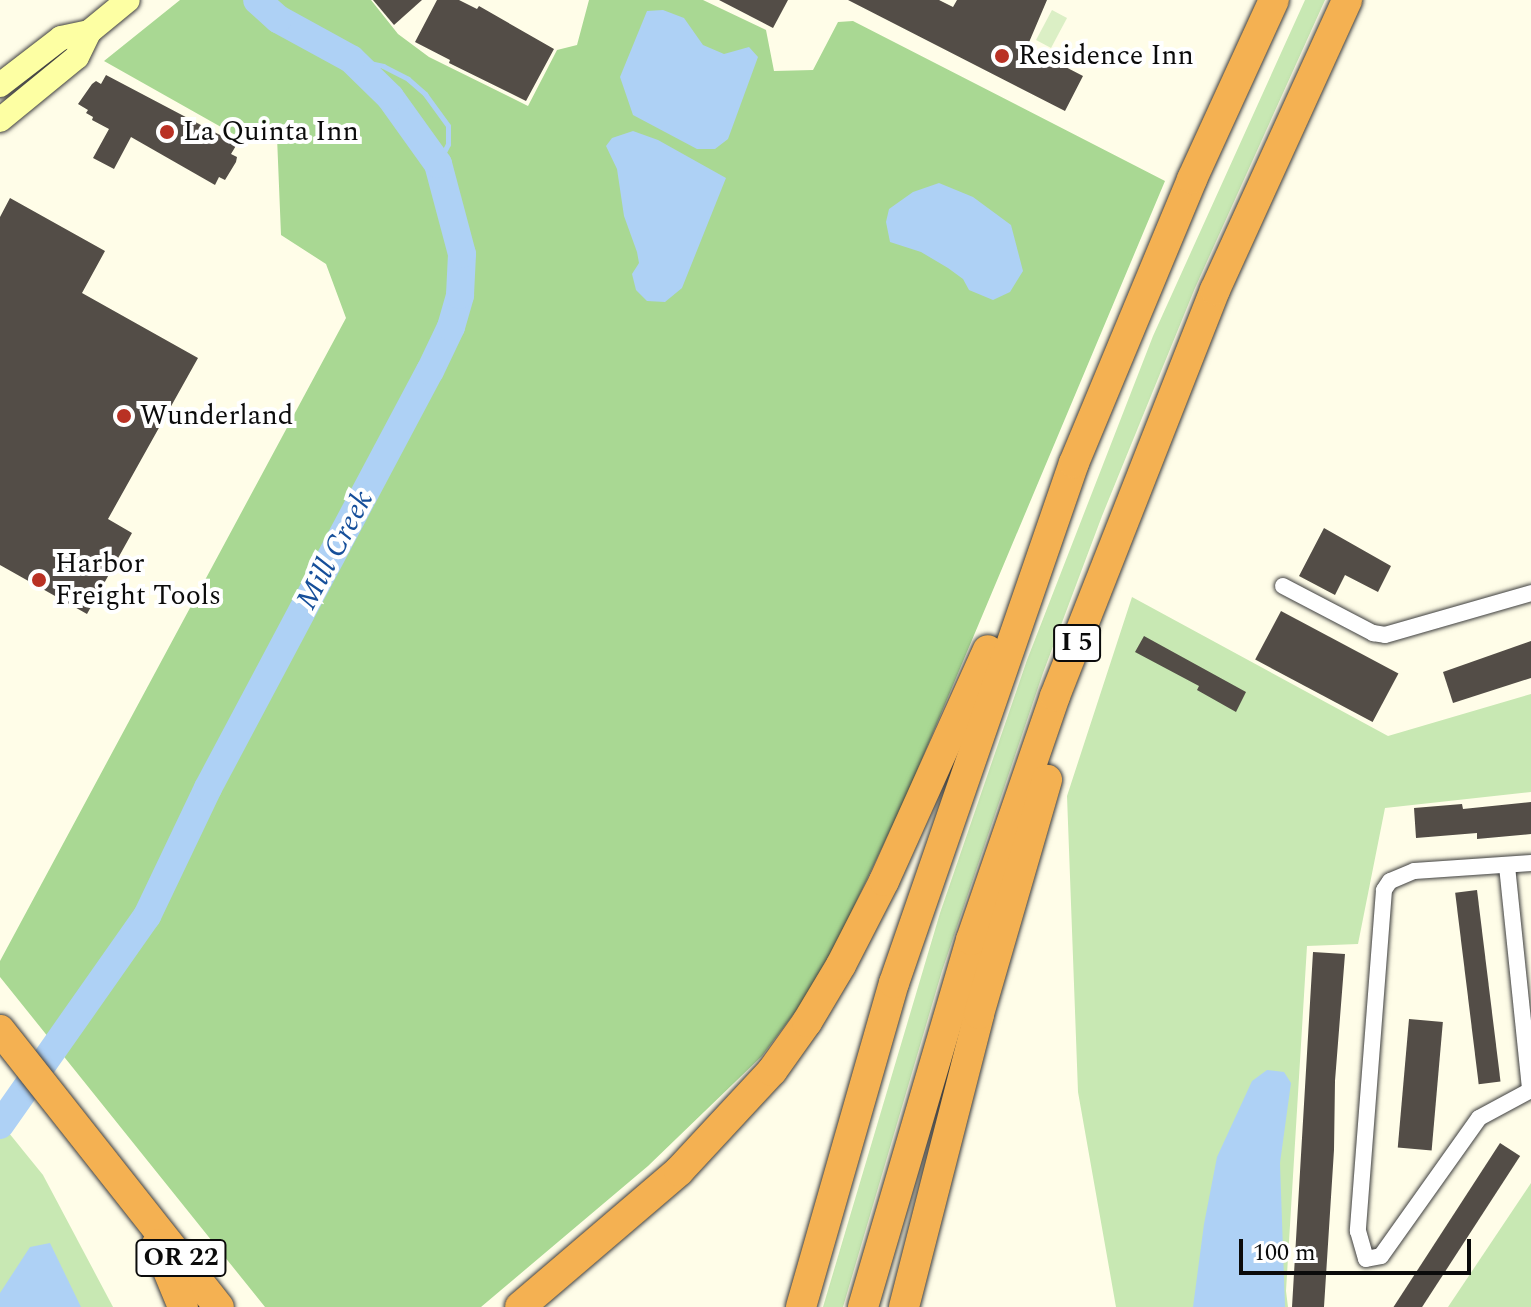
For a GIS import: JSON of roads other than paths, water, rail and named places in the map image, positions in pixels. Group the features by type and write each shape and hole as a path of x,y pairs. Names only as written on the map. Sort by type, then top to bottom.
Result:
{"highway":[{"name":"I 5","path":"801,1307 894,983 1074,463 1192,179 1274,0"},
{"name":"I 5","path":"863,1307 971,940 1055,696 1089,617 1215,290 1347,0"},
{"path":"520,1307 679,1171 772,1071 841,965 884,881 1074,463"},
{"name":"I 5","path":"904,1307 979,1014 1072,700 1089,617"},
{"name":"OR 22","path":"0,1030 219,1307"},
{"path":"501,1307 639,1190 679,1171"},
{"path":"143,1209 183,1307"},
{"path":"143,1209 242,1307"}],"main road":[{"path":"0,120 77,57 89,32 128,0"},
{"path":"0,85 61,38 89,32"}],"street":[{"path":"1283,586 1373,633 1385,635 1531,593"},
{"path":"1507,866 1530,1090 1479,1118 1381,1256 1366,1259 1358,1231 1384,890 1390,881 1414,871 1531,863"}],"water":[{"path":"663,10 684,18 703,45 724,54 749,47 758,57 728,139 715,149 697,149 633,115 620,77 647,11"},
{"path":"633,131 658,140 726,178 682,288 665,302 647,301 636,290 632,274 639,263 637,252 624,216 617,169 606,146 612,138"},
{"path":"939,183 973,197 1011,225 1023,271 1010,292 993,300 969,290 963,279 948,268 921,252 890,242 886,222 889,209 913,192"},
{"path":"1267,1070 1284,1072 1291,1083 1280,1163 1285,1307 1193,1307 1217,1157 1252,1081"},
{"path":"50,1243 81,1307 0,1307 0,1293 30,1247"}],"waterway":[{"name":"Mill Creek","path":"0,1125 147,916 208,788 430,371 451,327 460,295 462,254 438,164 390,97 351,59 278,19 257,0"},
{"path":"351,59 383,66 408,79 425,94 448,126 448,144 438,164"}],"place":[{"name":"Residence Inn","path":"1002,56"},
{"name":"La Quinta Inn","path":"167,132"},
{"name":"Wunderland","path":"124,416"},
{"name":"Harbor Freight Tools","path":"39,580"}]}
